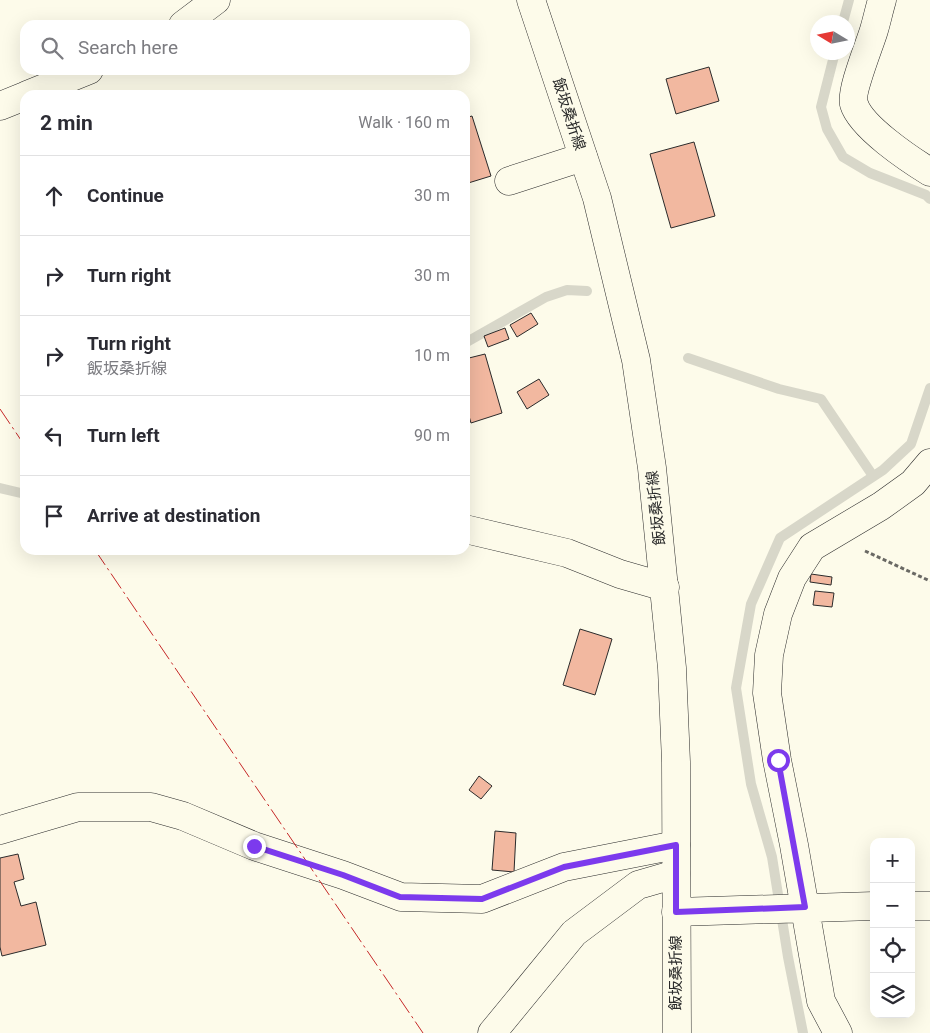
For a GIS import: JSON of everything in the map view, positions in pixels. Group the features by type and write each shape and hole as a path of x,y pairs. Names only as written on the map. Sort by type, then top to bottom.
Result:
{"street":[{"path":"190,20 216,0"},
{"name":"飯坂桑折線","path":"531,0 597,198 636,360 652,468 672,668 676,762 677,1033"},
{"path":"882,0 874,31 859,73 853,102 861,119 884,139 930,172"},
{"path":"41,90 77,75"},
{"path":"0,106 20,98"},
{"path":"509,181 583,157"},
{"path":"838,1033 821,1001 767,694 769,655 778,614 792,578 812,547 881,506 913,482 930,464"},
{"path":"470,530 567,553 620,574 665,587"},
{"path":"0,830 78,807 151,807 183,816 254,846 343,875 400,897 482,899 564,867 676,845"},
{"path":"492,1033 574,933 638,885 676,874"},
{"path":"676,912 870,906"},
{"path":"915,906 930,906"}],"path":[{"path":"833,534 930,581"}],"building":[{"path":"709,67 719,101 676,114 666,79"},
{"path":"472,116 491,176 470,182 470,117"},
{"path":"694,142 715,216 671,228 650,154"},
{"path":"531,313 538,324 517,337 510,325"},
{"path":"505,328 509,339 488,347 484,336"},
{"path":"485,354 502,413 471,423 470,420 470,358"},
{"path":"539,379 549,395 527,409 517,392"},
{"path":"811,574 832,577 831,585 810,582"},
{"path":"815,591 834,593 832,607 813,605"},
{"path":"580,629 612,639 595,695 563,685"},
{"path":"479,776 492,786 481,799 469,790"},
{"path":"495,831 516,833 514,872 492,870"},
{"path":"18,854 24,879 14,882 21,906 36,902 46,945 2,956 0,947 0,858"}],"waterway":[{"path":"845,15 849,0"},
{"path":"833,60 821,107 827,129 843,157 870,173 926,195 930,199"},
{"path":"470,340 546,297 567,290 587,291"},
{"path":"688,358 779,389 821,399 873,476"},
{"path":"803,1033 788,957 772,857 751,784 736,688 751,604 780,538 883,470 911,444 930,388"},
{"path":"0,488 20,493"}],"power":[{"path":"0,409 20,439"},
{"path":"98,555 423,1033"}],"route":[{"path":"254,846 343,875 400,897 482,899 564,867 676,845 676,912 805,907 778,760"}]}
